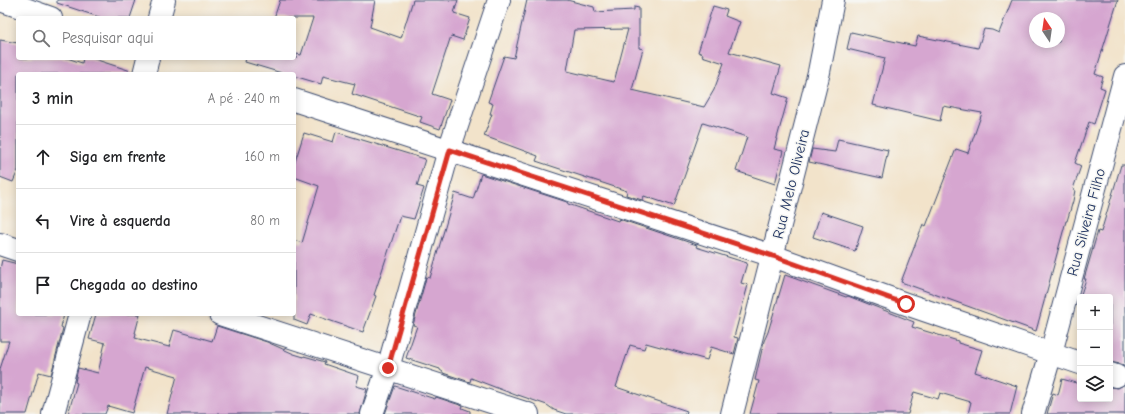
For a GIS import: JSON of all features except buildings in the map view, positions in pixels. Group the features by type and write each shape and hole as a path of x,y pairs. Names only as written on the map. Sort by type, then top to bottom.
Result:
{"street":[{"path":"0,0 45,16"},
{"path":"160,16 164,0"},
{"path":"372,414 388,368 450,150 499,0"},
{"name":"Rua Melo Oliveira","path":"732,414 819,72 833,0"},
{"path":"144,72 148,60"},
{"name":"Rua Silveira Filho","path":"1033,414 1051,353 1125,76"},
{"path":"296,101 773,256 906,304 1077,362"},
{"path":"0,244 16,249"},
{"path":"53,414 79,316"},
{"path":"226,316 528,414"}],"route":[{"path":"388,368 450,150 773,256 906,304"}]}
